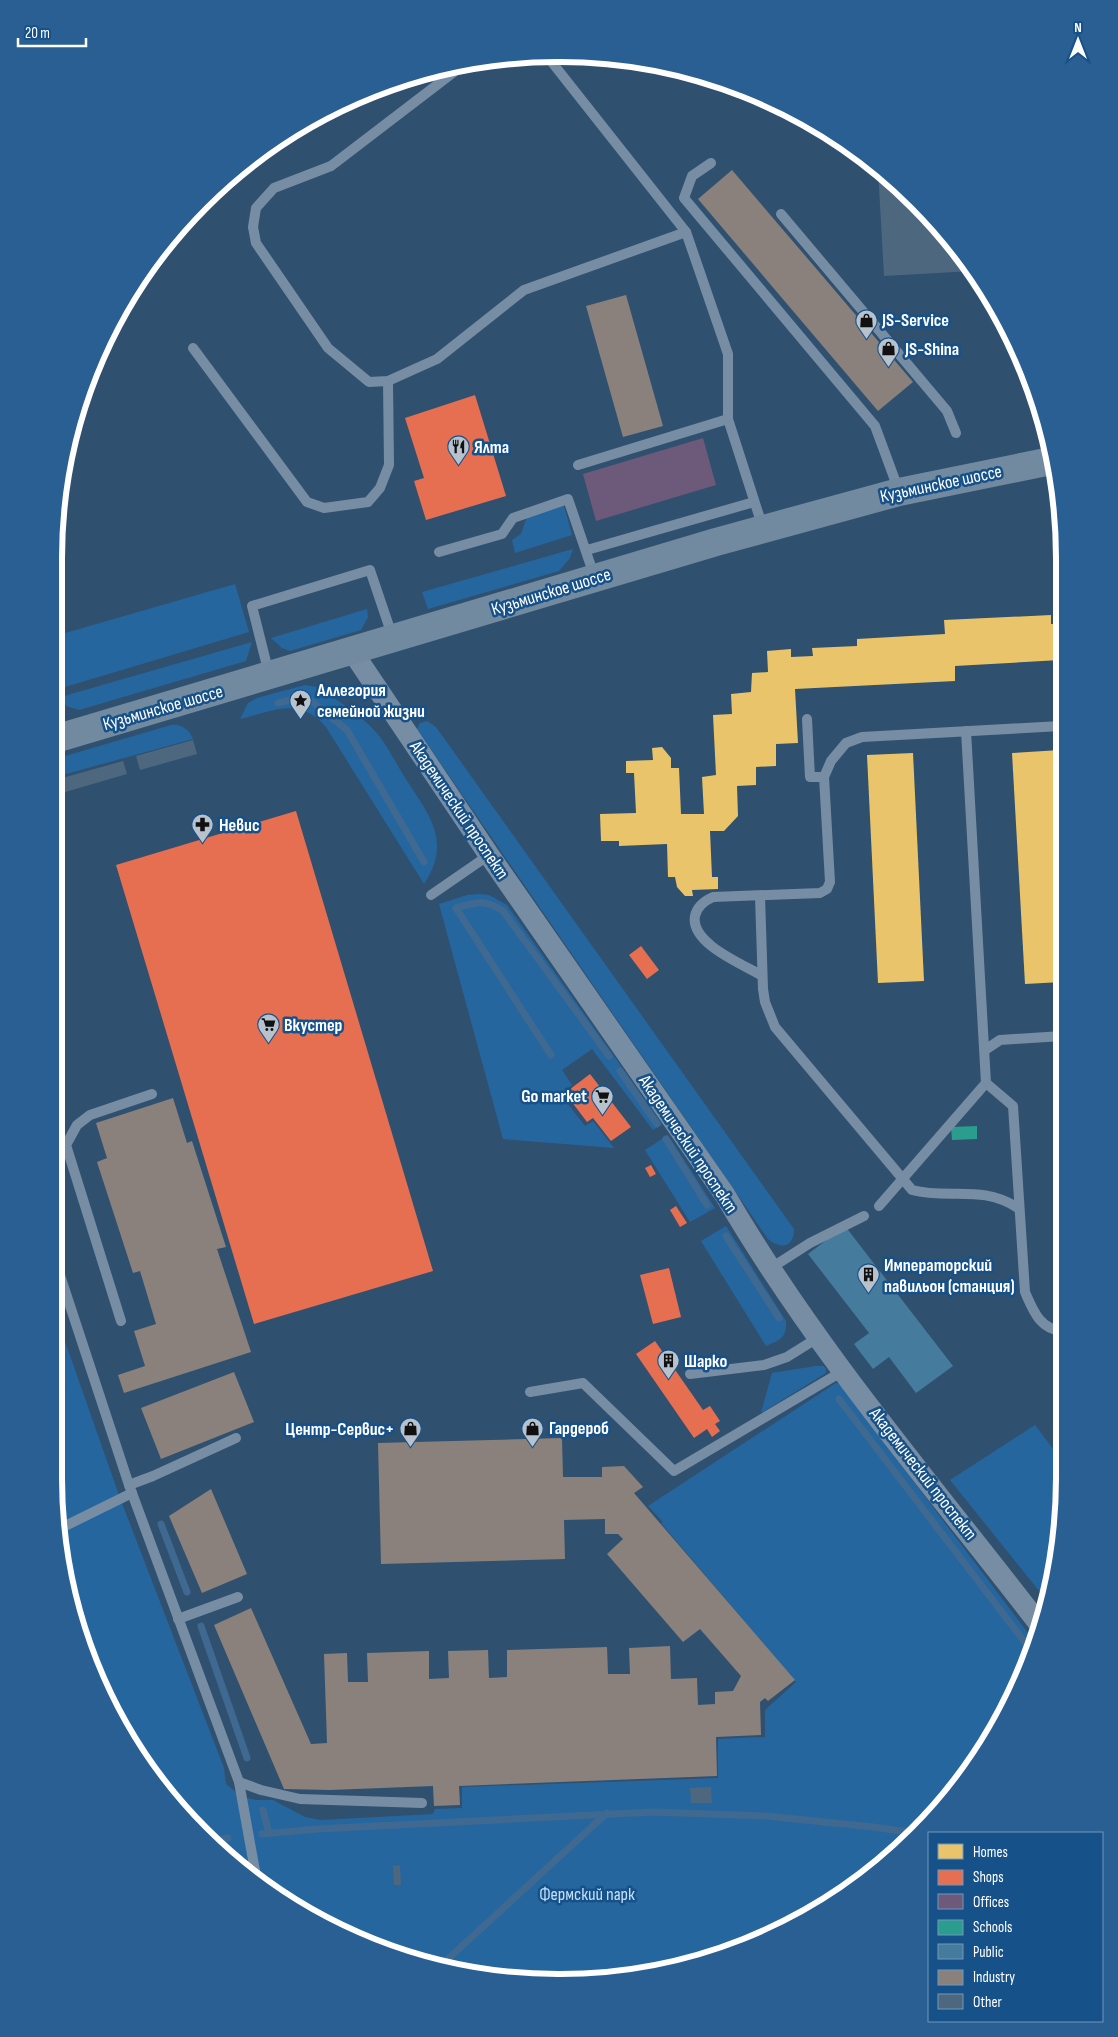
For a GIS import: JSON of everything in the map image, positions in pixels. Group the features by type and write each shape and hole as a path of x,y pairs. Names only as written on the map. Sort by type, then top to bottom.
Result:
{"main road":[{"name":"Кузьминское шоссе","path":"62,737 764,529 900,492 1046,462"}],"street":[{"name":"Академический проспект","path":"352,651 489,854 719,1187 771,1268 819,1337 942,1502 1035,1619"}],"lane":[{"path":"552,62 686,232 728,354 728,419 764,529"},
{"path":"451,74 331,166 274,188 256,208 253,227 256,243 328,348 369,382 388,381 437,360 524,290 686,232"},
{"path":"710,163 692,176 684,198 875,426 900,492"},
{"path":"781,214 948,411 956,433"},
{"path":"193,348 307,502 324,508 368,502 380,488 389,465 388,381"},
{"path":"578,465 728,419"},
{"path":"439,552 502,534 513,518 568,499 596,579"},
{"path":"587,550 754,502"},
{"path":"269,676 252,606 370,570 394,639"},
{"path":"807,719 810,777 824,777"},
{"path":"761,975 707,942 697,932 694,921 696,912 703,902 713,897 820,893 826,889 830,882 824,777 830,761 846,743 862,737 1056,726"},
{"path":"879,1206 986,1084 966,731"},
{"path":"431,895 489,854"},
{"path":"760,896 761,975 765,1002 775,1027 912,1190 928,1194 964,1192 986,1195 1004,1199 1018,1208"},
{"path":"985,1050 1000,1040 1056,1036"},
{"path":"986,1084 1013,1106 1018,1208 1025,1292 1038,1320 1047,1327 1056,1329"},
{"path":"121,1321 66,1145 77,1125 90,1115 152,1094"},
{"path":"62,1146 66,1145"},
{"path":"771,1268 810,1243 864,1216"},
{"path":"62,1281 130,1489 239,1782 255,1870"},
{"path":"690,1374 764,1365 787,1357 819,1337"},
{"path":"530,1392 583,1383 674,1471 843,1371"},
{"path":"65,1525 153,1476 236,1438"},
{"path":"178,1619 238,1597"},
{"path":"239,1782 261,1790 300,1799 422,1803"}],"green space":[{"path":"564,506 572,535 515,553 512,540 521,534 527,517"},
{"path":"573,549 570,558 559,571 428,609 422,592"},
{"path":"235,584 249,632 62,688 62,634"},
{"path":"367,609 368,617 361,630 290,651 282,648 271,638"},
{"path":"252,642 246,661 79,710 66,706 62,702 62,697"},
{"path":"305,685 317,687 363,719 375,731 429,815 437,841 432,868 424,884 326,727 316,717 296,709 286,708 240,719 248,703 257,698"},
{"path":"427,721 436,727 794,1229 792,1240 789,1243 778,1245 768,1239 417,729 420,723"},
{"path":"171,725 178,725 184,728 193,739 62,775 62,757"},
{"path":"467,895 489,895 507,905 662,1124 653,1130 592,1049 562,1070 572,1085 560,1094 585,1126 593,1121 614,1148 503,1139 439,904"},
{"path":"668,1135 715,1208 690,1222 645,1150"},
{"path":"726,1226 786,1321 782,1338 766,1346 701,1241"},
{"name":"Фермский парк","path":"62,1333 120,1498 224,1768 226,1784 242,1797 256,1800 273,1800 305,1817 321,1820 433,1814 435,1809 462,1808 462,1787 718,1778 718,1739 765,1737 765,1710 796,1682 648,1506 836,1383 843,1388 1030,1635 1004,1698 972,1754 953,1780 910,1829 861,1872 807,1908 749,1937 688,1958 624,1970 591,1973 559,1974 494,1970 430,1958 399,1948 369,1937 311,1908 283,1891 232,1851 208,1829 165,1780 146,1754 114,1698 100,1668 79,1607 67,1543 62,1478"},
{"path":"824,1366 826,1373 761,1413 772,1373"},
{"path":"1035,1425 1056,1453 1051,1543 1042,1594 950,1480"}],"building: Homes":[{"path":"1051,615 1051,624 1056,624 1056,660 955,666 955,681 795,689 798,743 776,744 776,766 756,767 756,785 737,786 738,816 724,831 710,831 712,877 718,877 718,889 692,890 693,896 685,896 677,887 675,877 668,877 667,844 619,846 619,841 601,841 600,814 636,813 634,773 626,773 626,761 653,760 652,748 662,747 671,758 671,768 679,768 681,814 704,814 702,777 716,775 713,715 732,714 731,694 751,692 752,673 768,672 767,651 791,649 791,657 813,656 812,648 857,646 857,639 945,634 944,620"},
{"path":"1056,750 1056,982 1025,984 1012,753"},
{"path":"913,753 924,981 878,983 867,755"}],"building: Shops":[{"name":"Ялта","path":"475,395 506,496 426,520 414,481 424,478 405,418"},
{"name":"Вкустер","path":"296,811 433,1271 254,1324 116,865"},
{"path":"641,946 659,970 647,979 629,955"},
{"path":"590,1074 631,1127 611,1141 593,1118 587,1122 565,1093"},
{"path":"651,1165 656,1174 650,1177 645,1168"},
{"path":"676,1206 687,1223 680,1227 670,1210"},
{"path":"669,1268 681,1317 653,1324 640,1275"},
{"name":"Шарко","path":"655,1341 703,1410 710,1406 720,1421 715,1424 720,1431 712,1437 707,1429 694,1438 636,1354"}],"building: Offices":[{"path":"703,438 716,485 596,521 583,474"}],"building: Schools":[{"path":"977,1126 977,1139 952,1140 951,1127"}],"building: Public":[{"name":"Императорский павильон (станция)","path":"845,1226 953,1366 916,1393 889,1357 873,1369 854,1344 869,1333 808,1254"}],"building: Industry":[{"path":"732,170 913,382 878,411 698,199"},
{"path":"626,295 663,426 623,437 586,306"},
{"path":"173,1098 187,1143 192,1141 226,1247 217,1249 251,1352 124,1393 118,1375 145,1366 134,1331 156,1324 140,1271 133,1273 97,1162 107,1158 96,1123"},
{"path":"234,1372 254,1422 161,1459 141,1408"},
{"path":"562,1438 563,1477 602,1477 602,1467 624,1466 643,1487 634,1493 795,1680 768,1701 765,1698 760,1702 761,1735 716,1737 717,1776 459,1786 460,1805 434,1806 433,1786 330,1790 284,1789 214,1625 251,1608 311,1744 327,1743 324,1654 347,1653 348,1682 368,1682 367,1653 429,1651 429,1679 449,1678 448,1651 488,1650 489,1678 507,1677 507,1650 607,1647 608,1674 630,1674 629,1648 670,1646 671,1679 697,1678 698,1705 715,1704 715,1692 733,1691 741,1676 700,1629 683,1642 607,1554 623,1539 618,1534 605,1534 605,1519 564,1520 565,1559 381,1564 378,1443"},
{"path":"211,1489 247,1574 202,1593 169,1516"}],"building: Other":[{"path":"879,180 910,208 964,272 884,276"},
{"path":"193,740 197,754 140,770 136,756"},
{"path":"123,761 127,774 62,793 62,778"},
{"path":"711,1787 712,1803 691,1803 690,1788"},
{"path":"400,1865 401,1885 394,1885 393,1866"}],"waterway":[{"path":"278,703 305,696 347,730 424,862"},
{"path":"551,1055 456,908 469,904 485,903 503,911 609,1056"},
{"path":"620,1071 657,1124"},
{"path":"666,1139 707,1205"},
{"path":"726,1236 779,1318"},
{"path":"839,1399 1027,1645"},
{"path":"161,1524 187,1592"},
{"path":"201,1626 247,1758"},
{"path":"263,1810 269,1833"},
{"path":"262,1834 318,1829 653,1812 766,1816 907,1832"},
{"path":"445,1961 607,1813"},
{"path":"219,1839 228,1838"}],"place":[{"name":"JS-Service","path":"866,339"},
{"name":"JS-Shina","path":"889,368"},
{"name":"Ялта","path":"458,466"},
{"name":"Аллегория семейной жизни","path":"301,719"},
{"name":"Невис","path":"203,844"},
{"name":"Вкустер","path":"268,1044"},
{"name":"Go market","path":"603,1115"},
{"name":"Императорский павильон (станция)","path":"868,1294"},
{"name":"Шарко","path":"668,1380"},
{"name":"Гардероб","path":"533,1447"},
{"name":"Центр-Сервис+","path":"410,1448"}]}
